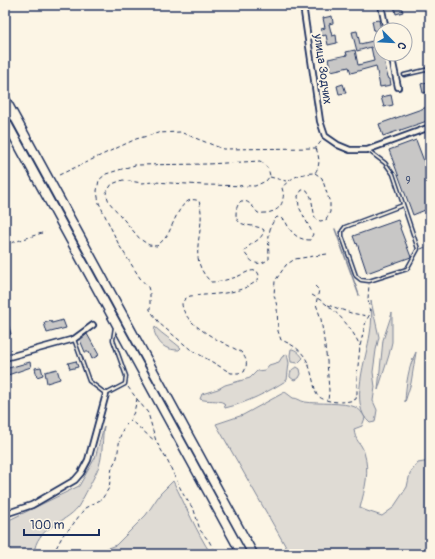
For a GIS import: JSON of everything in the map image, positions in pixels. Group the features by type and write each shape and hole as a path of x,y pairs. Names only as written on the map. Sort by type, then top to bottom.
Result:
{"highway":[{"path":"5,99 253,554"},
{"path":"5,120 242,554"}],"street":[{"name":"улица Зодчих","path":"303,5 320,121 325,136"},
{"path":"381,5 384,22"},
{"path":"393,62 398,87"},
{"path":"325,136 338,145 350,150 367,150 430,127"},
{"path":"5,358 74,339 92,325"},
{"path":"5,514 32,505 74,480 81,473 88,460 106,394"}],"lane":[{"path":"404,75 430,69"},
{"path":"367,150 385,163 393,174 418,249 407,269 369,281 361,280 356,276 342,236 342,231 345,227 403,205"},
{"path":"74,339 89,382 106,394 125,384 126,376 113,340 116,322"}],"path":[{"path":"59,175 122,145 158,133 180,132 223,148 316,148"},
{"path":"316,148 325,136"},
{"path":"315,173 319,167 319,158 316,148"},
{"path":"260,161 269,170 270,176 266,181 255,186 204,186 123,180 112,184 106,193 109,202 140,239 149,245 157,246 163,241 182,206 188,200 194,199 199,201 201,214 198,260 204,275 211,282 219,282 235,278 249,271 257,271 259,275 258,280 246,287 230,292 190,296 182,303 184,314 197,326 242,352 246,358 247,365 244,372 238,374 231,373 190,349 160,324 154,317 150,310 150,294 148,287 140,278 119,245 99,203 97,191 99,180 106,174 135,165 208,164 260,161"},
{"path":"305,173 315,173 322,178 330,203 330,212 326,220 320,221 315,218 311,197 307,190 302,190 298,196 299,207 313,234 310,240 302,240 288,227 285,220 277,217 273,221 269,232 269,259 264,263 256,264 251,261 244,252 247,247 258,241 263,235 264,230 259,226 242,225 239,223 236,219 236,210 240,201 245,200 253,206 258,213 267,214 279,208 284,198 282,188 287,181 305,173"},
{"path":"270,176 287,181"},
{"path":"5,245 45,232"},
{"path":"418,249 430,245"},
{"path":"327,254 295,259 286,265 275,281 274,295 277,306 278,331 281,340 298,348 307,359 318,397 328,401 351,402 356,399 360,346 366,321 370,314 368,300 369,281"},
{"path":"315,286 319,290 316,304 321,319 328,361 328,401"},
{"path":"312,295 328,305 349,329 360,346"},
{"path":"328,305 368,317"},
{"path":"125,384 148,413 156,441 183,494 194,510 200,530 209,540 216,554"},
{"path":"53,554 63,535 85,508 102,499 109,488 112,467 117,458 120,437 134,412 137,399"},
{"path":"130,420 156,441"}],"shaded area":[{"path":"371,301 379,337 373,372 375,387 373,401 377,410 375,422 370,423 364,415 360,405 360,393 363,367 371,330"},
{"path":"392,313 392,342 378,390 383,340"},
{"path":"155,327 181,348 179,350 165,347 158,340 154,331"},
{"path":"291,349 299,353 303,358 298,363 291,362"},
{"path":"416,352 411,383 405,402 408,376"},
{"path":"287,354 289,363 287,380 265,393 225,408 224,403 200,399 202,394 225,385 250,378 257,371 265,370 269,365 279,362 282,357"},
{"path":"297,367 300,369 301,374 299,378 294,380 290,377 290,374 292,370"},
{"path":"285,392 293,398 305,402 350,405 360,410 362,413 365,418 362,426 354,429 356,437 364,452 367,466 364,494 360,508 382,516 393,508 407,487 410,473 418,463 430,461 430,554 290,554 216,424 243,415"},
{"path":"104,426 99,466 78,507 40,537 34,554 5,554 5,522 79,486 95,458"},
{"path":"173,481 211,554 91,554 116,545 146,515 160,494"}],"building":[{"path":"394,5 401,5 403,12 396,14"},
{"path":"332,16 333,23 329,24 332,36 336,35 337,43 328,45 326,35 322,36 321,29 325,28 323,18"},
{"path":"379,20 379,22 373,22 373,26 372,21"},
{"path":"357,31 360,44 373,41 373,56 371,47 357,51 352,32"},
{"path":"355,50 358,65 373,61 385,62 391,85 380,87 376,66 351,73 349,67 331,71 328,59 347,55 346,52"},
{"path":"430,81 430,91 423,93 421,84"},
{"path":"343,84 346,93 339,94 337,86"},
{"path":"391,95 393,105 384,107 381,97"},
{"path":"430,106 430,120 383,136 379,124"},
{"path":"416,140 430,177 430,208 413,215 389,150"},
{"path":"398,220 411,257 367,273 357,243 356,244 353,236"},
{"path":"5,317 11,334 5,336"},
{"path":"63,320 66,328 47,333 44,323 51,321 52,323"},
{"path":"87,334 99,355 92,359 89,352 85,352 80,340"},
{"path":"76,361 78,367 70,369 68,363"},
{"path":"30,362 31,367 5,376 5,369"},
{"path":"41,367 43,375 37,377 35,368"},
{"path":"57,369 60,379 47,383 45,372"}],"waterway":[{"path":"335,229 359,295"}]}
